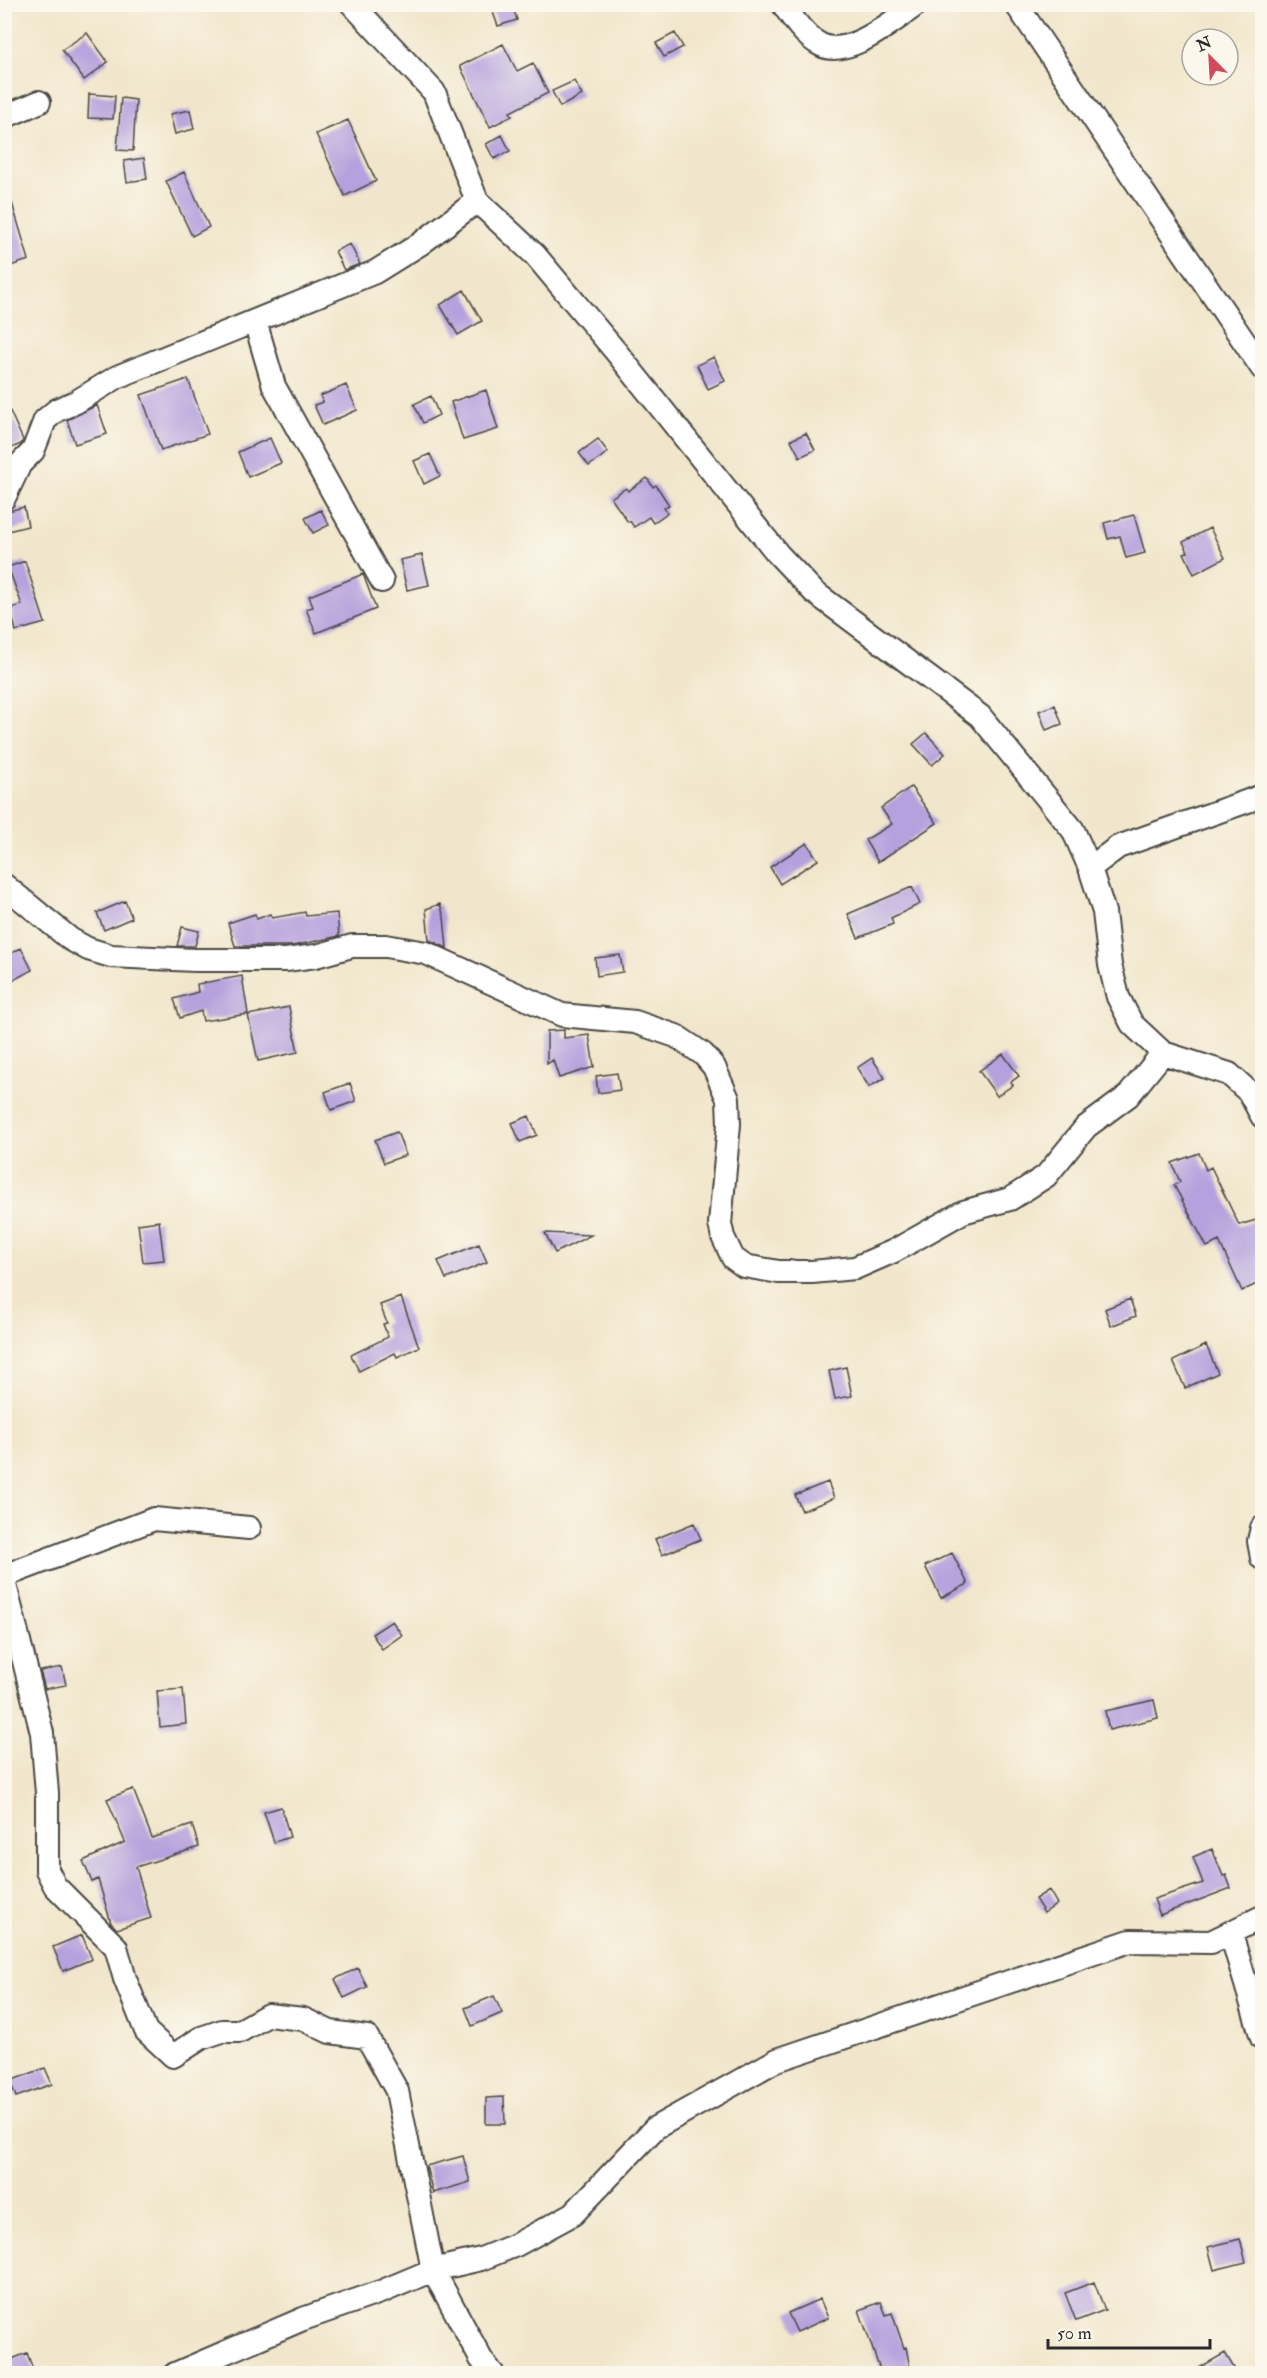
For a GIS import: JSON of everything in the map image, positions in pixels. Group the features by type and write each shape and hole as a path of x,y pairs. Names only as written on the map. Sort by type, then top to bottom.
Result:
{"street":[{"path":"352,4 434,92 477,201 535,255 778,554 814,592 980,716 1073,830 1090,868 1104,912 1110,965 1118,997 1132,1024 1163,1053 1229,1074 1249,1092 1263,1116"},
{"path":"783,4 797,25 810,37 832,48 852,44 872,35 917,4"},
{"path":"1016,4 1263,368"},
{"path":"4,117 39,102"},
{"path":"4,498 20,464 33,452 45,420 57,410 76,402 117,377 375,272 420,244 477,201"},
{"path":"255,321 274,386 382,580"},
{"path":"1090,868 1118,847 1263,796"},
{"path":"4,885 70,939 88,949 111,956 195,960 286,960 316,956 352,946 386,946 426,953 562,1015 635,1022 676,1036 703,1054 714,1067 726,1089 729,1124 720,1224 732,1258 744,1266 756,1269 812,1272 855,1268 894,1251 963,1212 1010,1199 1046,1176 1086,1127 1128,1096 1163,1053"},
{"path":"4,1576 154,1519 249,1528"},
{"path":"1263,1528 1260,1541 1263,1558"},
{"path":"4,1581 42,1733 47,1793 47,1870 55,1886 116,1947 125,1979 146,2031 173,2056 201,2038 222,2031 240,2031 268,2015 303,2019 330,2032 367,2037 397,2091 433,2270 481,2359 493,2373"},
{"path":"175,2373 303,2319 383,2291 433,2270 481,2259 516,2245 573,2214 655,2128 777,2060 1130,1941 1211,1942 1263,1917"},
{"path":"1231,1934 1263,2038"}],"building":[{"path":"490,4 512,4 517,20 498,26"},
{"path":"87,33 108,62 84,80 62,50"},
{"path":"675,33 683,47 664,57 656,43"},
{"path":"503,44 517,71 533,63 548,93 510,112 512,116 490,127 460,66"},
{"path":"574,81 582,95 560,107 552,91"},
{"path":"89,94 115,96 113,119 88,118"},
{"path":"121,98 136,100 133,151 117,150"},
{"path":"190,110 194,129 175,134 170,114"},
{"path":"348,120 376,181 345,196 316,134"},
{"path":"502,135 510,151 494,159 486,144"},
{"path":"144,158 147,179 127,182 124,161"},
{"path":"184,172 209,227 192,236 166,181"},
{"path":"9,193 29,260 4,268 4,194"},
{"path":"350,244 360,264 344,270 335,251"},
{"path":"464,290 482,321 458,335 440,305"},
{"path":"714,357 725,381 708,389 697,365"},
{"path":"188,379 208,434 161,450 141,395"},
{"path":"346,385 357,410 323,425 314,405 323,402 320,396"},
{"path":"486,390 498,429 463,440 451,402"},
{"path":"431,396 439,415 423,423 414,404"},
{"path":"4,398 23,440 21,444 9,449 4,439"},
{"path":"97,405 107,434 75,444 67,420"},
{"path":"806,433 815,450 800,457 791,440"},
{"path":"270,438 281,463 248,477 238,452"},
{"path":"598,439 608,452 589,466 579,453"},
{"path":"430,454 440,476 424,484 414,461"},
{"path":"647,478 653,487 656,485 669,505 664,508 667,513 653,523 649,517 634,527 611,498 626,488 628,491"},
{"path":"24,507 28,526 4,532 4,512"},
{"path":"321,510 329,525 313,533 305,518"},
{"path":"1134,515 1145,553 1126,558 1120,536 1108,539 1104,523"},
{"path":"1210,528 1225,558 1194,574 1184,553 1188,552 1183,542"},
{"path":"422,555 429,585 407,590 400,560"},
{"path":"25,561 45,623 16,631 10,608 22,605 8,567"},
{"path":"363,574 376,609 316,633 306,609 313,607 309,596"},
{"path":"1055,705 1062,724 1046,730 1039,711"},
{"path":"926,733 945,754 932,765 913,744"},
{"path":"911,787 937,823 878,862 865,840 892,824 881,808"},
{"path":"807,843 818,860 780,884 770,867"},
{"path":"912,887 920,904 891,918 893,924 858,938 848,914"},
{"path":"125,901 132,918 104,930 97,913"},
{"path":"440,904 444,917 447,948 429,940 426,909"},
{"path":"305,912 306,916 337,913 339,936 293,946 235,946 228,923 255,914 257,919 270,914 272,918"},
{"path":"182,927 199,931 195,946 177,946"},
{"path":"21,948 32,970 4,985 4,957"},
{"path":"620,955 623,972 597,976 595,958"},
{"path":"242,976 248,1014 203,1021 201,1011 180,1018 174,999 198,992 197,984"},
{"path":"289,1007 298,1052 258,1061 248,1015"},
{"path":"564,1030 564,1038 589,1035 594,1067 559,1078 553,1060 547,1064 547,1031"},
{"path":"1003,1054 1019,1076 1011,1082 1013,1085 997,1096 979,1071"},
{"path":"872,1058 885,1078 869,1087 857,1068"},
{"path":"617,1073 620,1090 598,1093 596,1076"},
{"path":"350,1083 356,1101 331,1110 325,1092"},
{"path":"529,1116 537,1135 520,1142 512,1123"},
{"path":"397,1132 406,1155 384,1163 375,1140"},
{"path":"1199,1153 1206,1170 1211,1167 1239,1225 1263,1218 1263,1281 1242,1291 1219,1241 1207,1247 1174,1185 1180,1182 1172,1163"},
{"path":"159,1221 164,1260 143,1262 138,1224"},
{"path":"545,1233 591,1235 555,1253"},
{"path":"479,1244 487,1262 446,1279 438,1261"},
{"path":"401,1297 419,1347 397,1357 395,1353 359,1371 351,1355 388,1337 383,1324 387,1323 380,1305"},
{"path":"1130,1299 1136,1316 1111,1326 1105,1309"},
{"path":"1206,1345 1218,1373 1185,1388 1173,1361"},
{"path":"846,1367 852,1396 835,1399 829,1371"},
{"path":"828,1482 834,1498 802,1511 795,1495"},
{"path":"694,1523 701,1539 662,1555 655,1539"},
{"path":"952,1553 968,1584 941,1598 925,1566"},
{"path":"392,1621 402,1635 382,1649 372,1634"},
{"path":"62,1667 66,1685 45,1689 40,1671"},
{"path":"183,1689 186,1724 160,1727 157,1691"},
{"path":"1154,1700 1158,1718 1109,1730 1105,1711"},
{"path":"133,1789 152,1838 192,1825 199,1847 136,1867 151,1918 117,1929 111,1923 98,1879 92,1882 83,1861 125,1842 107,1799"},
{"path":"281,1807 290,1837 274,1842 264,1812"},
{"path":"1212,1849 1223,1876 1226,1875 1231,1888 1160,1915 1154,1899 1203,1883 1193,1857"},
{"path":"1049,1890 1057,1904 1044,1913 1035,1899"},
{"path":"82,1935 92,1959 63,1971 53,1947"},
{"path":"358,1968 367,1987 344,1998 335,1979"},
{"path":"494,1996 502,2013 472,2026 465,2008"},
{"path":"45,2068 52,2084 16,2097 10,2081"},
{"path":"504,2097 505,2124 486,2124 486,2098"},
{"path":"463,2156 470,2182 433,2193 426,2166"},
{"path":"1240,2239 1246,2262 1214,2270 1208,2247"},
{"path":"1094,2282 1105,2310 1076,2321 1065,2293"},
{"path":"820,2299 828,2318 797,2332 788,2313"},
{"path":"881,2302 886,2315 892,2313 904,2348 906,2347 911,2373 881,2373 859,2310"},
{"path":"27,2353 33,2369 21,2373 4,2373 4,2362"},
{"path":"1225,2353 1237,2373 1190,2373"}]}
